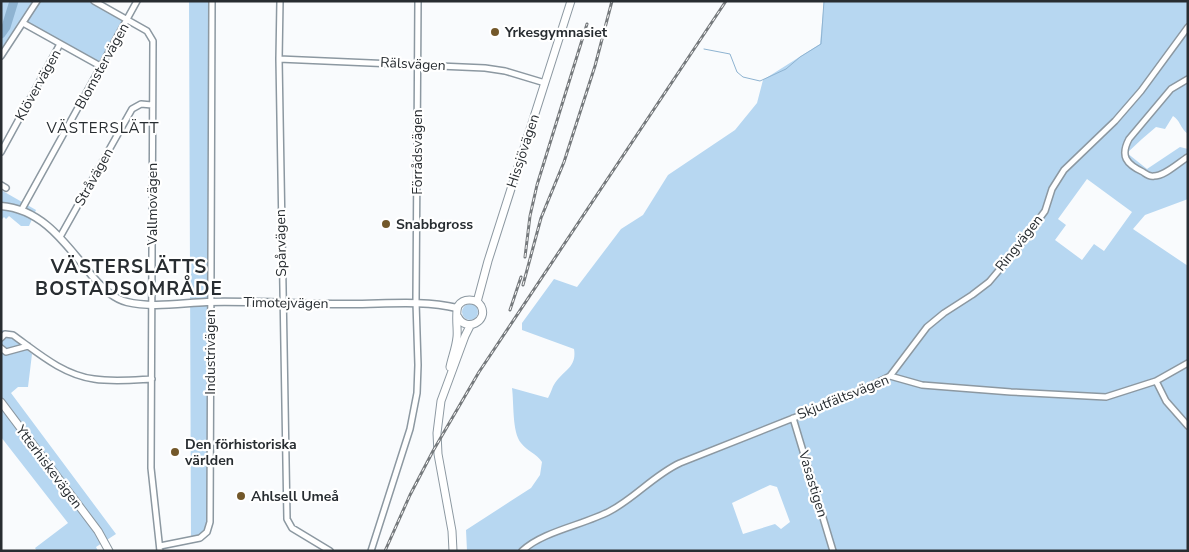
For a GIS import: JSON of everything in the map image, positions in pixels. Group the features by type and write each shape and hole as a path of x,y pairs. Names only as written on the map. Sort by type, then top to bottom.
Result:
{"main road":[{"name":"Hissjövägen","path":"477,302 488,261 571,1"},
{"path":"447,385 456,346 458,308 466,300 477,302 482,308 482,315 478,322 470,326 465,336 447,385 441,401 437,432 438,454 450,516 454,551"},
{"path":"458,317 462,322 470,326"},
{"name":"Ytterhiskevägen","path":"1,402 98,532 115,551"},
{"name":"Ytterhiskevägen","path":"98,532 109,551"}],"street":[{"path":"1,56 37,1"},
{"name":"Vallmovägen","path":"94,1 147,31 152,41 151,468 160,549"},
{"name":"Blomstervägen","path":"22,209 128,21 137,1"},
{"name":"Industrivägen","path":"160,549 200,538 205,535 209,528 212,1"},
{"name":"Spårvägen","path":"280,1 279,59 287,519 292,528 330,551"},
{"name":"Förrådsvägen","path":"416,302 418,1"},
{"path":"23,23 102,67"},
{"name":"Ringvägen","path":"890,376 927,327 989,282 1045,211 1052,189 1064,170 1115,121 1141,91 1188,26"},
{"name":"Klövervägen","path":"1,152 60,44"},
{"name":"Rälsvägen","path":"279,59 418,64 505,70 545,83"},
{"path":"1188,79 1172,89 1129,138 1124,148 1128,163 1150,176 1161,174 1188,157"},
{"name":"Stråvägen","path":"60,237 132,109 142,104 152,105"},
{"name":"Timotejvägen","path":"1,206 22,209 40,219 60,237 105,290 125,302 152,304 283,302 350,304 416,302 458,308"},
{"path":"371,551 410,429 416,402 418,365 416,302"},
{"path":"1,338 5,334 10,334 57,367 84,377 96,380 152,380"},
{"path":"1,348 6,352 28,346"},
{"name":"Skjutfältsvägen","path":"522,551 535,541 614,509 675,465 854,394 890,376 922,385 1106,397 1156,381 1188,363"},
{"path":"1156,381 1166,401 1188,426"},
{"name":"Vasastigen","path":"793,418 833,551"}],"shaded area":[{"path":"1,1 89,1 122,21 105,59 95,62 21,20 1,50"},
{"path":"189,1 212,1 210,522 207,532 191,540"},
{"path":"824,1 1188,1 1188,134 1173,116 1165,129 1156,127 1127,153 1147,169 1180,147 1188,149 1188,199 1145,215 1133,229 1188,266 1188,547 1185,551 467,551 466,530 531,488 540,475 542,462 521,443 516,432 512,388 548,398 555,383 574,360 574,349 522,330 522,323 554,279 577,287 621,229 643,215 668,175 735,130 757,103 763,80 820,44","holes":["1087,179 1132,212 1104,251 1094,244 1082,260 1055,240 1066,225 1058,219","770,485 777,487 790,522 781,529 775,524 743,534 732,503"]},
{"path":"1,190 36,210 29,226 21,226 9,216 1,220"},
{"path":"470,304 476,306 478,312 476,318 470,320 464,318 462,312 464,306"},
{"path":"1,329 32,354 28,387 18,387 11,393 116,534 96,547 98,551 37,551 35,548 68,523 1,437"}],"waterway":[{"path":"1,34 6,27 14,1"},
{"path":"704,49 730,54 737,72 743,77 760,81 786,69 800,57 821,44 824,1"}],"railway":[{"path":"523,285 541,218 564,162 595,66 612,1"},
{"path":"385,551 410,495 433,451 479,372 726,1"},
{"path":"525,257 530,216 537,185 587,24"},
{"path":"510,310 521,277"}],"place":[{"name":"Yrkesgymnasiet","path":"495,32"},
{"name":"Snabbgross","path":"386,224"},
{"name":"Den förhistoriska världen","path":"175,452"},
{"name":"Ahlsell Umeå","path":"241,496"}],"district":[{"name":"VÄSTERSLÄTT","path":"103,128"},
{"name":"VÄSTERSLÄTTS BOSTADSOMRÅDE","path":"129,278"}]}
